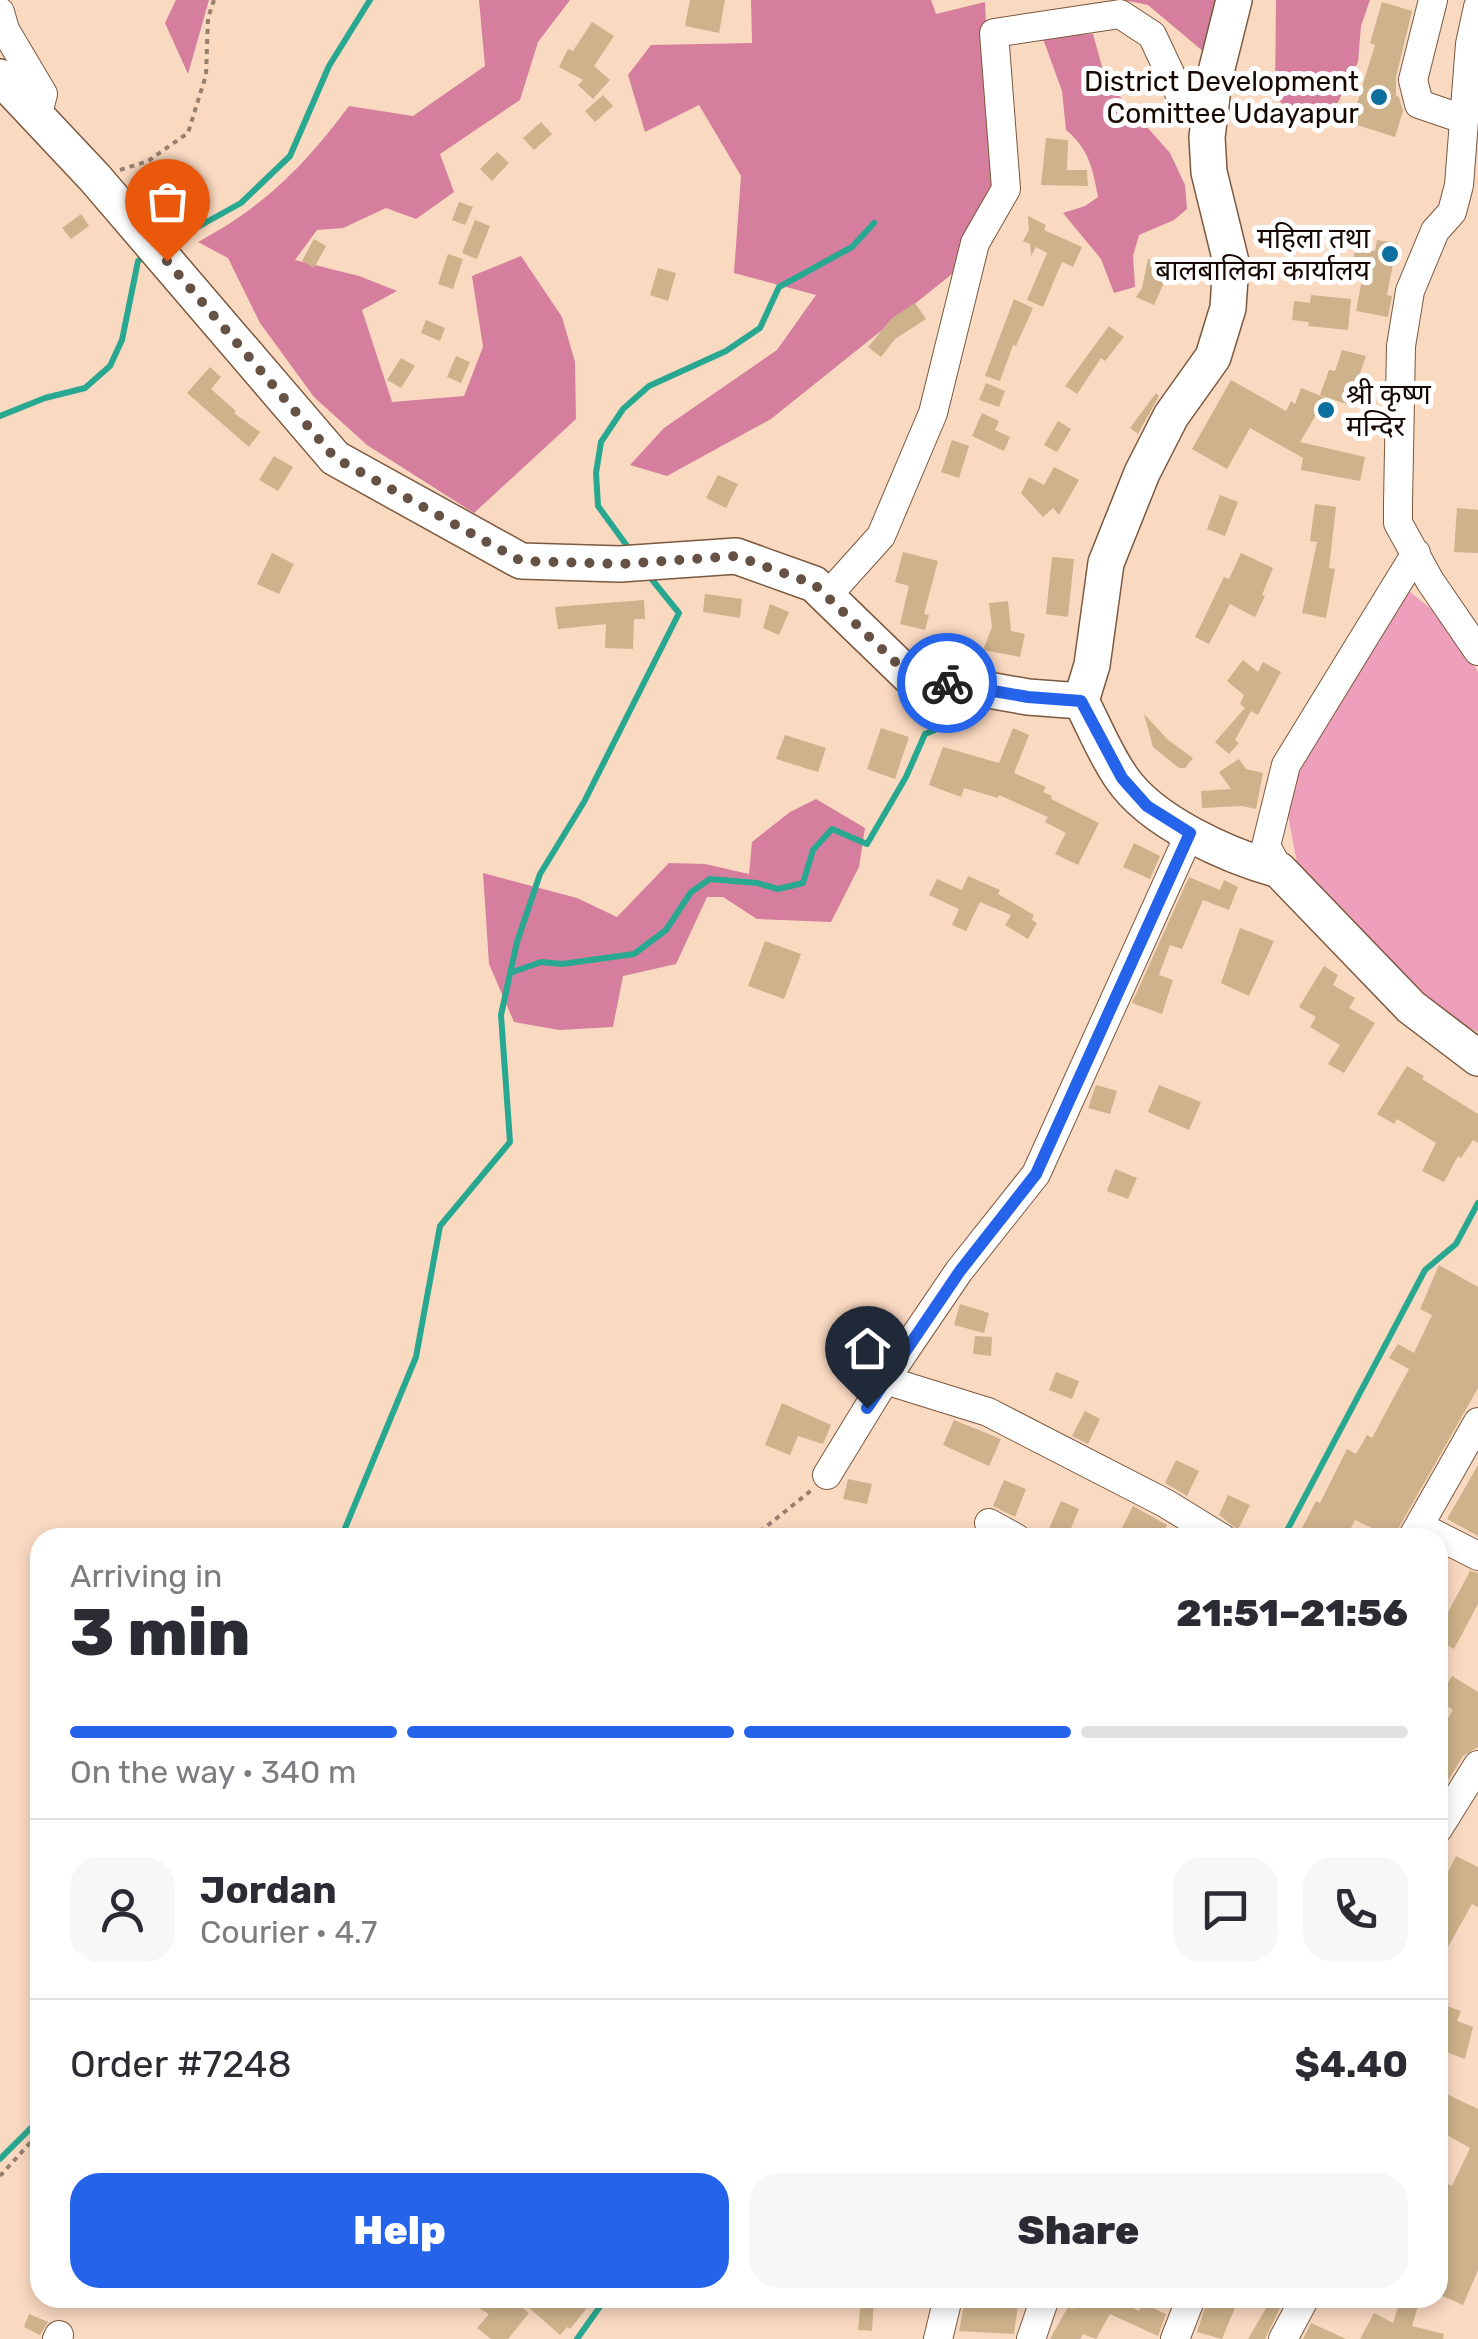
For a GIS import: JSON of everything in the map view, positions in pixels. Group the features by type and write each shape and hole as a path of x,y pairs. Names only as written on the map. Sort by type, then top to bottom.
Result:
{"main road":[{"path":"1234,0 1214,80 1209,122 1209,172 1232,262 1228,308 1214,357 1170,416 1106,563 1092,664 1081,701 1122,778 1147,806 1190,833 1252,863 1279,870 1412,1007 1478,1058"},
{"path":"0,78 95,178 335,458 521,561 635,563 736,556 814,584 910,676 1028,697 1081,701"}],"street":[{"path":"1434,0 1414,80 1419,104 1463,119"},
{"path":"1478,8 1470,44 1458,185 1452,212 1435,231 1410,291 1401,346 1398,524 1430,581 1478,651"},
{"path":"0,12 6,30 43,94 37,118"},
{"path":"827,596 881,536 933,413 976,243 1006,189 994,33 1120,14 1152,35 1183,100 1209,122"},
{"path":"1279,870 1266,846 1286,765 1416,552"},
{"path":"827,1475 885,1380 960,1271 1036,1174 1190,833"},
{"path":"885,1380 988,1412 1166,1503 1206,1528"},
{"path":"1418,1528 1478,1422"},
{"path":"988,1523 997,1528"},
{"path":"1448,1544 1478,1556"},
{"path":"1448,1813 1478,1765"},
{"path":"938,2339 946,2308"},
{"path":"1031,2339 1042,2308"},
{"path":"1175,2339 1187,2308"},
{"path":"1283,2339 1299,2308"}],"path":[{"path":"95,178 148,161 188,133 206,74 208,18 214,0"},
{"path":"765,1528 827,1475"},
{"path":"0,2176 30,2143"}],"shaded area":[{"path":"176,0 209,0 188,74 165,23"},
{"path":"479,0 570,0 538,42 520,100 440,154 454,192 416,219 386,208 343,228 317,230 295,260 359,276 397,291 362,310 392,402 464,396 483,347 472,276 521,256 562,317 575,362 576,419 474,513 367,445 314,397 260,323 228,258 198,242 244,214 282,183 349,106 413,116 485,66"},
{"path":"751,0 931,0 936,14 985,2 994,185 952,274 771,419 667,476 630,465 664,428 777,350 816,295 734,273 741,176 699,105 645,132 628,75 651,45 752,43"},
{"path":"1123,0 1224,0 1205,53 1148,5"},
{"path":"1276,0 1370,0 1361,26 1358,62 1331,116 1302,122 1275,97"},
{"path":"1093,34 1106,81 1170,153 1185,185 1187,209 1174,220 1139,235 1133,256 1135,287 1114,293 1101,259 1063,213 1098,197 1089,160 1066,130 1062,91 1042,36"},
{"path":"1403,586 1447,622 1478,672 1478,1032 1422,1007 1297,864 1285,798"},
{"path":"816,799 865,828 859,867 831,922 757,919 723,897 707,897 676,964 623,976 613,1027 559,1030 514,1022 489,964 483,873 577,898 617,917 669,863 705,864 749,874 752,842 790,812"}],"building":[{"path":"690,0 725,0 719,33 685,26"},
{"path":"1382,2 1412,11 1396,77 1396,96 1403,111 1395,137 1351,123 1375,45 1370,43"},
{"path":"592,22 614,36 594,66 610,80 593,99 578,85 583,80 559,67 568,49 573,51"},
{"path":"603,95 613,106 595,122 585,111"},
{"path":"541,122 552,134 534,150 523,138"},
{"path":"1046,138 1068,140 1067,170 1087,170 1088,186 1041,185"},
{"path":"497,152 509,163 492,181 480,169"},
{"path":"169,167 198,180 191,196 162,183"},
{"path":"459,202 473,207 465,225 452,220"},
{"path":"81,214 89,226 71,239 62,228"},
{"path":"1028,216 1046,225 1044,230 1082,247 1073,267 1062,262 1043,307 1027,300 1047,253 1036,247 1031,256 1030,244 1023,241 1029,230"},
{"path":"475,220 490,226 477,259 462,253"},
{"path":"314,239 326,246 314,268 302,261"},
{"path":"1377,240 1397,243 1387,295 1392,296 1388,317 1356,311 1364,269 1352,266 1356,247 1375,251"},
{"path":"448,254 463,259 453,289 438,284"},
{"path":"1148,259 1174,264 1171,279 1166,278 1154,305 1136,297 1142,288"},
{"path":"658,268 676,273 668,301 650,295"},
{"path":"1311,295 1351,299 1348,330 1308,326 1309,322 1292,320 1294,301 1310,303"},
{"path":"1014,299 1033,308 1000,381 985,376"},
{"path":"915,303 926,319 895,339 881,357 868,347 892,318"},
{"path":"426,320 445,328 440,341 421,333"},
{"path":"1109,326 1124,337 1105,361 1101,358 1077,394 1065,386"},
{"path":"1342,350 1366,356 1349,405 1320,395"},
{"path":"456,356 470,362 461,383 447,377"},
{"path":"401,358 415,366 401,388 387,380"},
{"path":"210,367 221,377 211,389 260,432 249,447 187,393"},
{"path":"1231,380 1286,411 1291,401 1295,404 1301,388 1326,398 1300,442 1365,457 1360,481 1301,470 1303,458 1250,428 1227,469 1192,449"},
{"path":"986,383 1005,391 999,407 979,400"},
{"path":"1156,393 1159,396 1138,434 1130,428"},
{"path":"982,413 999,421 995,430 1010,437 1004,451 972,436"},
{"path":"1058,421 1071,429 1057,452 1044,445"},
{"path":"952,440 969,446 959,478 941,472"},
{"path":"274,456 293,467 278,491 259,480"},
{"path":"1054,467 1079,480 1059,515 1053,508 1043,517 1021,493 1029,477 1044,485"},
{"path":"718,475 738,484 726,508 706,498"},
{"path":"1220,495 1238,502 1225,536 1207,529"},
{"path":"1315,504 1336,507 1329,568 1335,569 1326,618 1302,613 1317,542 1310,541"},
{"path":"1457,508 1478,510 1478,553 1454,552"},
{"path":"903,552 938,561 924,614 929,615 925,630 900,624 909,586 895,582"},
{"path":"272,553 294,564 279,594 257,584"},
{"path":"1241,553 1273,568 1262,595 1265,596 1255,617 1230,604 1209,644 1195,637 1224,577 1229,579"},
{"path":"1052,557 1074,559 1068,617 1046,614"},
{"path":"705,594 742,599 740,618 703,612"},
{"path":"644,600 645,619 634,619 633,649 605,648 606,624 558,629 555,607"},
{"path":"1008,601 1011,631 1025,634 1020,657 983,650 992,627 989,603"},
{"path":"770,604 789,612 779,635 763,628"},
{"path":"1243,660 1258,672 1263,662 1281,672 1258,715 1251,711 1235,740 1239,743 1229,754 1215,742 1245,708 1240,704 1244,695 1227,681"},
{"path":"1144,714 1168,740 1193,758 1185,768 1179,768 1153,747"},
{"path":"881,728 909,737 895,779 867,769"},
{"path":"1013,728 1029,735 1014,773 1046,787 1043,792 1051,799 1099,823 1078,865 1055,854 1066,833 1045,822 1048,817 999,795 998,798 964,788 961,797 929,785 943,747 999,763"},
{"path":"785,735 826,748 818,772 776,759"},
{"path":"1239,759 1246,769 1263,773 1256,809 1202,808 1201,791 1231,789 1219,772"},
{"path":"1134,843 1160,856 1150,879 1123,867"},
{"path":"968,876 1000,890 998,894 1034,915 1032,920 1037,923 1028,939 1005,925 1011,915 980,902 966,931 952,925 959,909 929,895 937,879 962,890"},
{"path":"1189,877 1220,890 1224,880 1238,887 1229,910 1203,900 1182,949 1170,945 1159,975 1173,980 1162,1014 1132,1003"},
{"path":"1240,928 1274,941 1249,996 1221,983"},
{"path":"765,941 801,954 784,999 748,986"},
{"path":"1324,966 1338,975 1333,985 1355,998 1349,1008 1375,1023 1344,1073 1328,1064 1340,1045 1310,1027 1316,1017 1299,1007"},
{"path":"1407,1066 1478,1114 1478,1143 1473,1140 1461,1158 1458,1156 1444,1182 1422,1171 1436,1143 1397,1119 1394,1124 1377,1114"},
{"path":"1096,1085 1117,1091 1110,1114 1088,1108"},
{"path":"1159,1085 1201,1102 1189,1130 1148,1112"},
{"path":"1115,1169 1137,1178 1128,1199 1107,1191"},
{"path":"1439,1265 1478,1287 1478,1388 1399,1528 1372,1528 1355,1520 1351,1528 1302,1528 1316,1501 1320,1503 1347,1449 1356,1454 1367,1435 1372,1438 1409,1369 1389,1358 1398,1344 1414,1353 1432,1315 1420,1309"},
{"path":"960,1304 989,1313 984,1333 954,1325"},
{"path":"975,1336 992,1337 991,1356 973,1354"},
{"path":"1056,1372 1079,1381 1072,1399 1049,1390"},
{"path":"782,1403 831,1425 823,1444 798,1436 790,1455 765,1445"},
{"path":"1085,1411 1100,1419 1088,1444 1072,1436"},
{"path":"954,1420 1001,1439 989,1466 943,1445"},
{"path":"1176,1460 1199,1471 1187,1496 1165,1483"},
{"path":"1478,1465 1478,1536 1447,1519"},
{"path":"848,1479 872,1484 867,1504 843,1499"},
{"path":"1004,1480 1026,1489 1015,1517 993,1506"},
{"path":"1228,1495 1250,1505 1239,1528 1219,1515"},
{"path":"1061,1501 1079,1509 1071,1528 1049,1528"},
{"path":"1133,1506 1167,1525 1165,1528 1122,1528"},
{"path":"1470,1571 1478,1573 1478,1604 1454,1649 1448,1646 1448,1612"},
{"path":"1452,1676 1478,1692 1478,1747 1463,1756 1448,1781 1448,1718 1453,1710 1448,1706 1448,1683"},
{"path":"1456,1856 1478,1867 1478,1907 1472,1904 1448,1947 1448,1872"},
{"path":"1448,2006 1461,2011 1457,2021 1473,2027 1465,2059 1448,2053"},
{"path":"1448,2095 1478,2109 1478,2270 1463,2305 1448,2298 1448,2184 1452,2186 1470,2148 1448,2136"},
{"path":"478,2308 523,2308 529,2313 508,2339 491,2339 477,2328 489,2314"},
{"path":"529,2308 587,2308 560,2335"},
{"path":"860,2308 873,2308 872,2331 858,2330"},
{"path":"963,2308 1018,2308 1014,2334 959,2331"},
{"path":"1067,2308 1153,2308 1166,2314 1158,2336 1110,2314 1096,2339 1083,2334 1080,2339 1050,2339"},
{"path":"1205,2308 1235,2308 1222,2339 1197,2332"},
{"path":"1266,2308 1280,2308 1265,2339 1248,2339"},
{"path":"1398,2308 1417,2308 1412,2326 1444,2334 1443,2339 1360,2339 1374,2313 1393,2323"},
{"path":"29,2314 48,2322 40,2335 24,2327"},
{"path":"1311,2323 1346,2339 1303,2339"}],"waterway":[{"path":"167,244 241,203 290,156 329,66 370,0"},
{"path":"630,550 598,506 596,473 601,442 623,409 649,386 726,351 760,328 779,287 852,247 874,223"},
{"path":"0,416 45,398 85,388 110,366 122,340 138,261 147,255"},
{"path":"345,1528 416,1357 440,1226 510,1142 501,1015 517,942 540,874 584,802 679,613 649,576"},
{"path":"510,973 541,962 562,964 634,954 666,930 691,892 710,879 778,889 803,883 813,850 832,829 867,844 906,777 925,734 952,723"},
{"path":"1288,1528 1425,1270 1456,1244 1478,1203"},
{"path":"0,2159 30,2129"},
{"path":"577,2339 599,2308"}],"way so far":[{"path":"167,261 335,458 521,561 620,564 736,556 814,584 910,676 947,683"}],"place":[{"name":"District Development Comittee Udayapur","path":"1379,97"},
{"name":"महिला तथा बालबालिका कार्यालय","path":"1390,254"},
{"name":"श्री कृष्ण मन्दिर","path":"1326,410"}],"route":[{"path":"867,1408 960,1271 1036,1174 1190,833 1147,806 1122,778 1081,701 1028,697 947,683"}]}
